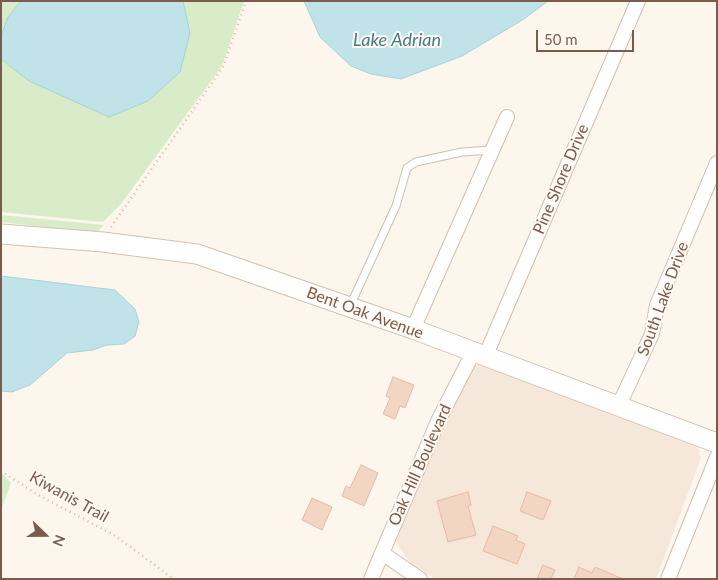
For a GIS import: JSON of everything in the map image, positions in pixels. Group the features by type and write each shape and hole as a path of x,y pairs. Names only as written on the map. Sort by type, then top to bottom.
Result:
{"street":[{"name":"Pine Shore Drive","path":"479,355 638,1"},
{"path":"412,329 507,116"},
{"name":"South Lake Drive","path":"620,406 652,334 657,305 717,163"},
{"name":"Bent Oak Avenue","path":"1,234 186,251 412,329 717,443"},
{"name":"Oak Hill Boulevard","path":"371,579 439,419 479,355"},
{"path":"668,579 717,457"},
{"path":"382,553 420,579"}],"lane":[{"path":"350,307 396,206 407,168 416,162 462,152 492,150"}],"path":[{"path":"103,242 223,66 246,1"},
{"name":"Kiwanis Trail","path":"1,471 38,495 114,535 174,579"}],"shaded area":[{"path":"482,364 696,443 701,458 656,579 435,579 412,564 406,557 395,540 439,434 472,366"}],"green space":[{"path":"21,1 8,18 1,36 1,2"},
{"path":"183,1 244,1 222,66 121,204 103,222 1,212 1,59 29,81 190,33"},
{"path":"1,215 104,225 96,233 1,222"},
{"path":"1,472 11,483 1,510"}],"water":[{"path":"21,1 183,1 190,33 180,72 148,101 109,117 29,81 1,59 1,36 8,17"},
{"name":"Lake Adrian","path":"304,1 548,1 524,19 462,56 401,79 371,74 351,66 320,37"},
{"path":"1,276 115,290 135,309 139,322 135,336 124,344 107,345 93,350 67,353 30,385 12,392 1,391"}],"building":[{"path":"393,377 414,385 405,408 400,406 395,419 383,414 390,398 386,396"},
{"path":"361,465 378,473 364,506 342,496 346,486 350,488"},
{"path":"468,492 471,505 468,506 476,535 448,542 437,501"},
{"path":"527,492 551,501 543,520 520,511"},
{"path":"312,498 332,507 322,530 302,520"},
{"path":"493,526 518,536 516,540 525,544 517,564 483,551"},
{"path":"543,565 555,570 551,579 537,579"},
{"path":"579,567 592,573 595,567 623,579 574,579"}]}
